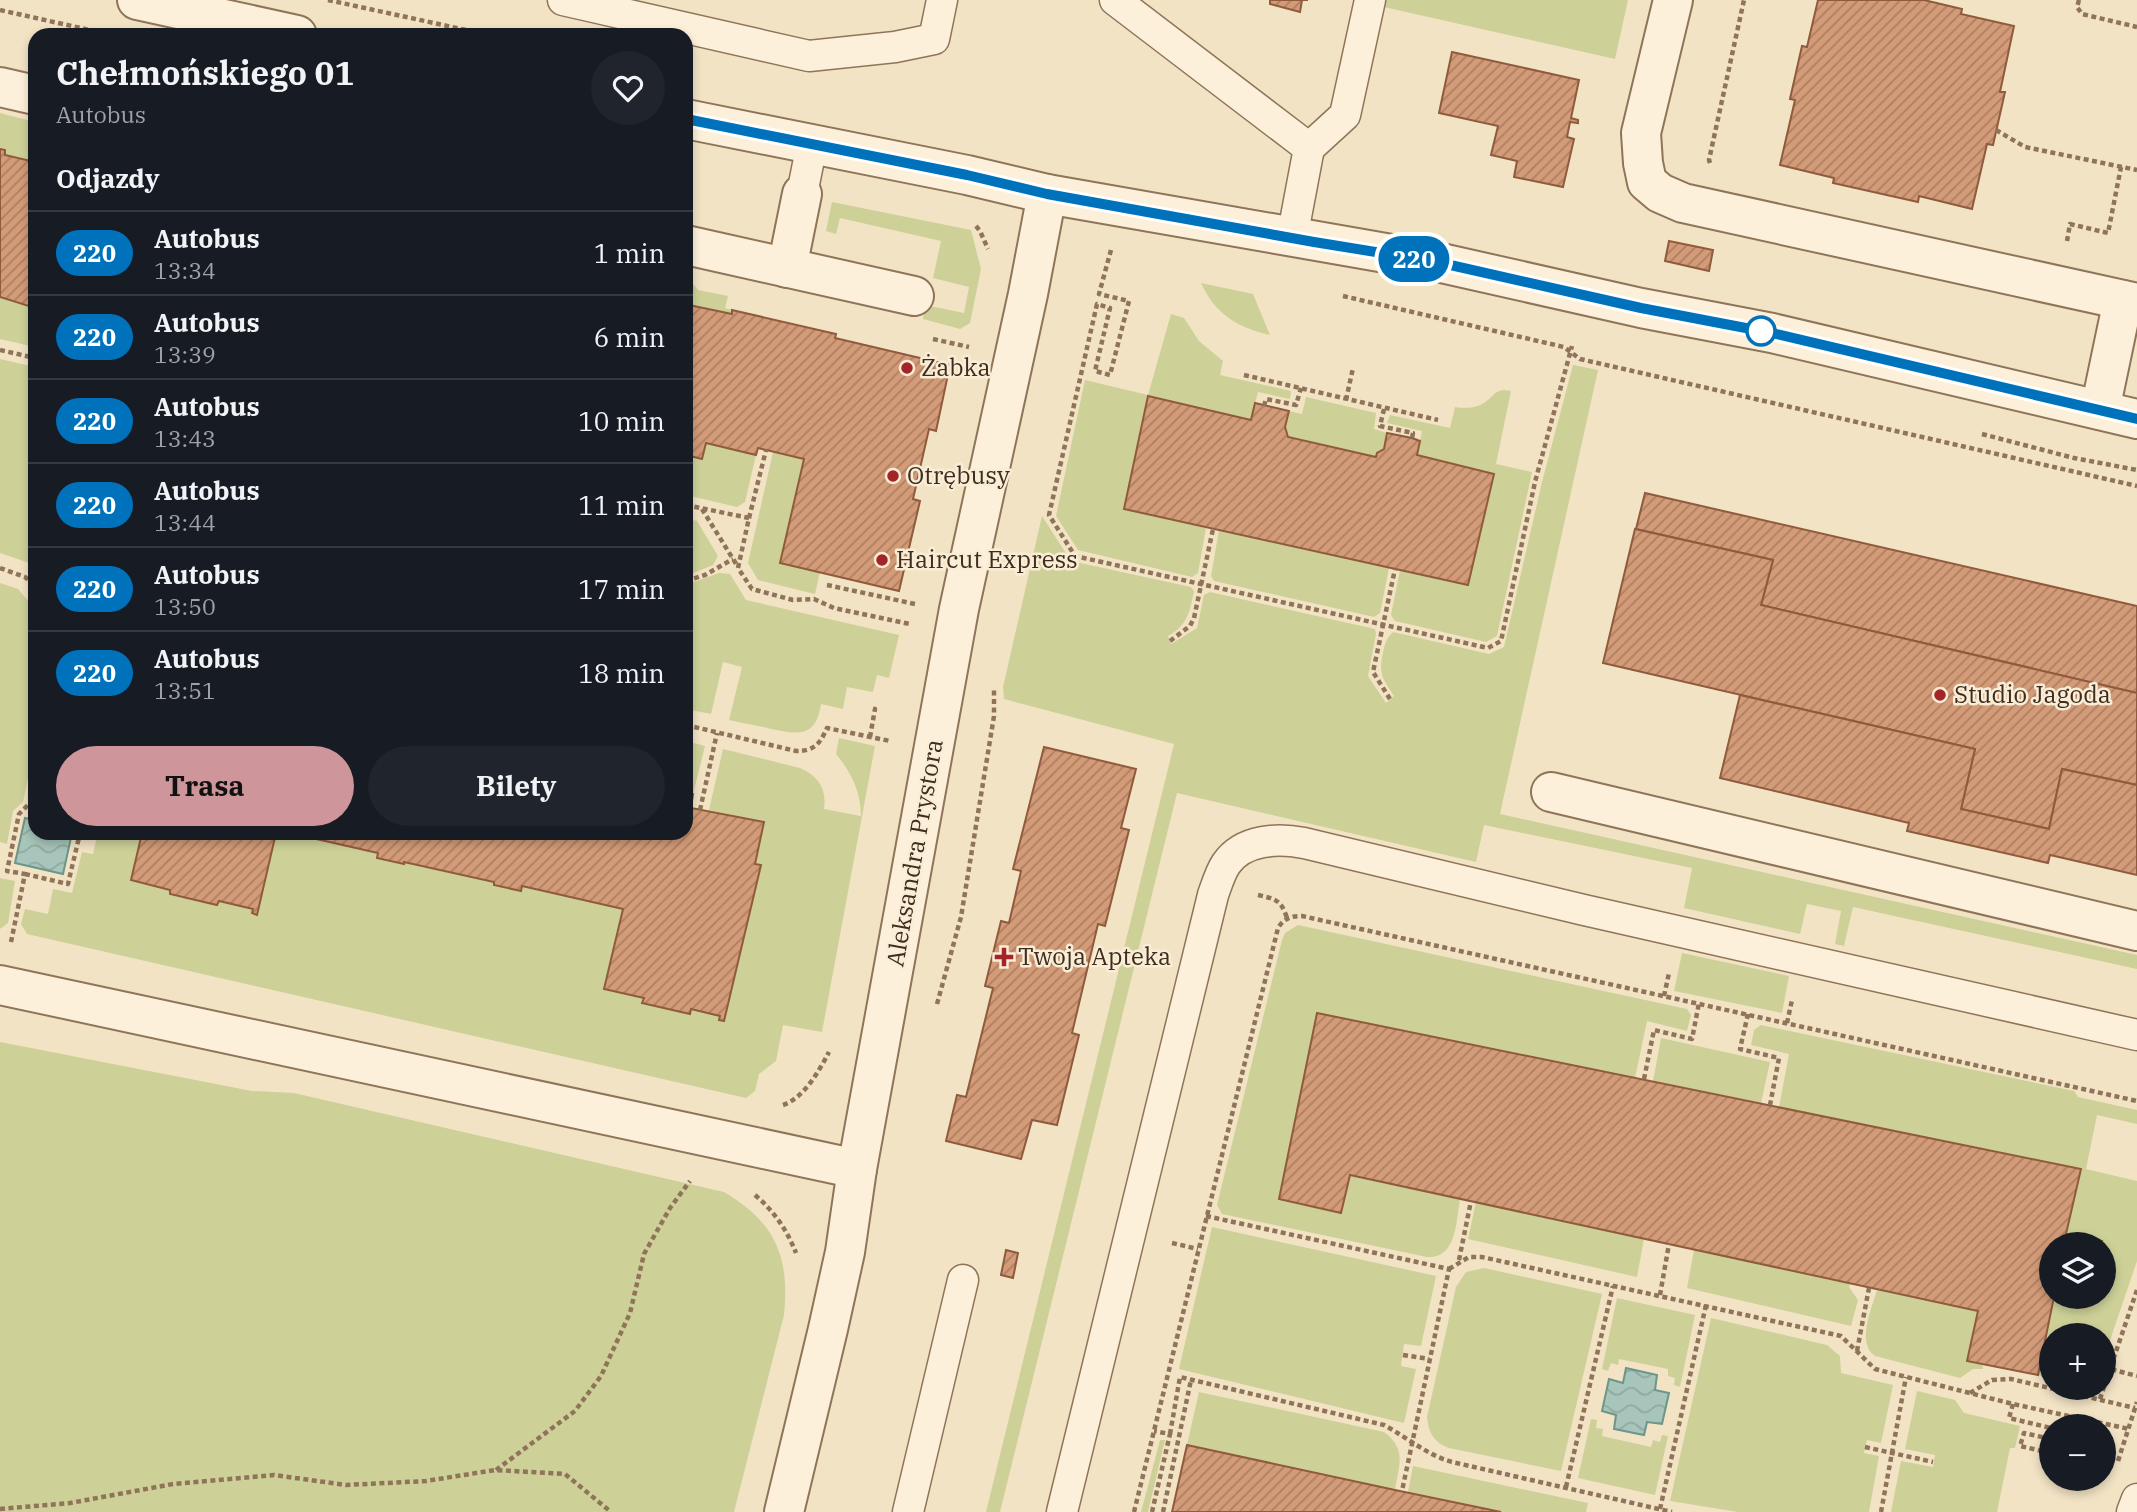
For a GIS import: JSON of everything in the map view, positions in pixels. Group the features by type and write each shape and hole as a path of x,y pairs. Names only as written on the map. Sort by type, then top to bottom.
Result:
{"street":[{"path":"137,0 265,28"},
{"path":"1673,0 1641,133 1647,183 1683,204 2130,302 2100,410"},
{"path":"0,87 28,93"},
{"path":"693,120 1047,194 1437,262 1641,308 1772,333 2137,419"},
{"path":"788,268 802,194"},
{"name":"Aleksandra Prystora","path":"784,1512 845,1252 857,1169 959,609 1028,294 1047,194"},
{"path":"693,247 914,296"},
{"path":"1551,792 2137,931"},
{"path":"0,985 857,1169"}],"lane":[{"path":"563,0 686,28"},
{"path":"693,30 809,56 895,47 934,39 942,0"},
{"path":"1115,0 1309,148"},
{"path":"1292,238 1309,148 1345,115 1370,0"},
{"path":"802,194 812,144"},
{"path":"1062,1512 1213,895 1227,862 1250,845 1286,840 1304,843 1597,914 2137,1035"},
{"path":"908,1512 963,1280"},
{"path":"2132,1512 2137,1499"}],"path":[{"path":"327,0 457,28"},
{"path":"1712,170 1709,160 1744,0"},
{"path":"2079,0 2077,7 2082,14 2137,27"},
{"path":"0,10 82,28"},
{"path":"1996,130 2025,146 2137,170"},
{"path":"2070,224 2108,233 2121,167"},
{"path":"972,222 980,231 990,255"},
{"path":"1100,249 1112,246 1099,294 1129,301 1110,374 1095,371 1111,308 1097,304 1049,515 1075,556 1488,648 1501,641 1535,482 1571,349"},
{"path":"1337,295 1564,347 1571,349 1580,359 2137,486"},
{"path":"0,350 28,356"},
{"path":"1346,400 1353,368"},
{"path":"1244,375 1438,420"},
{"path":"1264,406 1266,399 1296,405 1301,388"},
{"path":"1384,409 1380,426 1413,433 1412,438"},
{"path":"738,568 766,450"},
{"path":"693,507 749,518"},
{"path":"702,509 752,589 793,600 814,599 834,608 915,626"},
{"path":"1170,641 1190,626 1203,584 1213,529"},
{"path":"693,578 705,575 733,559"},
{"path":"0,568 28,580"},
{"path":"1390,699 1373,672 1395,569"},
{"path":"827,585 919,605"},
{"path":"870,708 875,709 870,737"},
{"path":"693,727 796,751 808,751 818,745 827,728 891,741"},
{"path":"700,810 717,733"},
{"path":"28,805 19,814 7,871 68,884 78,840"},
{"path":"11,942 25,874"},
{"path":"1134,1512 1278,928 1282,920 1291,916 1302,916 2137,1101"},
{"path":"1644,1079 1654,1030 1692,1039 1699,1003"},
{"path":"1748,1014 1740,1049 1779,1058 1770,1105"},
{"path":"495,1470 575,1411 601,1377 630,1313 644,1254 670,1208 696,1172"},
{"path":"749,1191 765,1204 778,1220 790,1239 797,1260"},
{"path":"1459,1261 1471,1201"},
{"path":"1206,1216 1448,1269"},
{"path":"1660,1295 1669,1244"},
{"path":"1402,1491 1448,1269 1469,1257 1482,1257 1841,1336 1875,1369 2013,1404 2129,1429"},
{"path":"1566,1486 1613,1286"},
{"path":"1857,1352 1869,1288"},
{"path":"2116,1351 2137,1290"},
{"path":"1660,1510 1706,1305"},
{"path":"1403,1355 1429,1359"},
{"path":"2116,1371 2137,1377"},
{"path":"1152,1512 1180,1377 1384,1425 1413,1440 1432,1457 1672,1512"},
{"path":"1881,1512 1906,1377"},
{"path":"1969,1393 2001,1378 2039,1386"},
{"path":"1163,1512 1191,1380"},
{"path":"2106,1400 2136,1405 2117,1467"},
{"path":"2013,1404 2009,1418 2039,1425"},
{"path":"1153,1431 1170,1434"},
{"path":"2039,1436 2024,1433 2020,1446 2039,1450"},
{"path":"1865,1447 1933,1462"},
{"path":"0,1509 70,1503 173,1484 274,1475 346,1486 426,1481 495,1470 565,1474 611,1512"}],"green space":[{"path":"1385,0 1628,0 1615,59 1384,7"},
{"path":"0,113 28,120 28,160 5,155 5,150 0,149"},
{"path":"832,202 971,230 981,269 970,323 960,329 923,319 925,305 964,313 969,287 933,278 941,241 840,218 836,234 826,231"},
{"path":"1201,283 1253,294 1270,335 1229,318 1213,303"},
{"path":"693,284 698,290 728,296 725,308 732,310 732,314 693,310"},
{"path":"0,297 28,306 28,345 0,339"},
{"path":"1171,314 1184,318 1199,341 1223,361 1220,375 1291,391 1290,399 1258,392 1251,420 1148,396 1124,509 1206,528 1198,573 1192,577 1078,550 1056,516 1085,380 1148,395"},
{"path":"0,359 28,365 28,563 0,553"},
{"path":"1573,365 1598,370 1500,814 2137,955 2137,969 1853,907 1844,946 1835,944 1841,911 1807,904 1800,934 1684,908 1692,868 1484,825 1476,862 1177,793 1000,1512 986,1512 1174,744 1004,699 1003,687 1042,516 1071,561 1191,587 1194,591 1189,612 1180,628 1168,636 1171,644 1197,628 1204,595 1210,592 1375,629 1368,676 1386,703 1394,696 1383,676 1381,666 1386,641 1393,632 1489,654 1504,647 1542,482"},
{"path":"1504,390 1511,391 1496,464 1532,472 1497,636 1486,642 1395,621 1391,615 1400,570 1468,585 1494,474 1417,455 1422,431 1387,423 1390,415 1450,428 1455,407 1477,406"},
{"path":"1306,397 1376,413 1374,429 1387,433 1384,449 1377,453 1376,457 1288,437 1285,427 1289,411 1302,414"},
{"path":"706,443 756,455 745,502 737,507 693,497 693,457 702,459"},
{"path":"773,452 804,459 780,563 820,572 815,594 758,580 748,563"},
{"path":"693,520 697,521 718,556 713,565 693,573"},
{"path":"1219,530 1389,568 1380,613 1374,617 1214,581 1211,576"},
{"path":"719,573 730,574 746,600 899,635 889,678 877,675 873,692 847,687 843,709 821,704 814,724 803,732 795,733 729,720 742,667 723,662 711,714 693,710 693,582"},
{"path":"0,583 18,589 28,601 28,778 23,802 13,811 7,844 0,842"},
{"path":"839,738 875,746 822,1032 783,1025 776,1061 759,1074 755,1091 746,1098 27,934 21,924 25,909 48,914 53,889 72,893 82,852 93,854 96,840 140,840 131,881 170,890 170,895 217,905 219,901 253,909 253,913 257,914 274,840 321,840 378,853 404,864 405,862 494,882 494,885 522,886 623,909 604,989 690,1013 691,1009 720,1016 719,1020 724,1021 760,866 755,864 763,822 709,810 723,749 800,768 820,784 824,795 824,809 861,816 854,783 836,754"},
{"path":"693,743 705,746 693,794"},
{"path":"0,878 15,881 8,923 0,929"},
{"path":"1298,925 1687,1009 1691,1015 1687,1031 1647,1021 1635,1078 1317,1013 1279,1199 1341,1213 1350,1175 1460,1199 1456,1228 1450,1245 1437,1256 1427,1257 1222,1214 1217,1205 1282,940 1285,933"},
{"path":"1682,953 1789,976 1782,1013 1674,991"},
{"path":"1761,1025 2074,1091 2078,1097 2137,1110 2137,1124 2097,1115 2086,1169 2137,1181 2137,1261 2116,1323 2049,1323 2052,1309 2116,1309 2116,1232 2066,1232 2081,1169 1779,1107 1789,1054 1751,1045 1754,1030"},
{"path":"1661,1038 1770,1062 1761,1103 1653,1081"},
{"path":"0,1042 252,1091 294,1093 724,1192 741,1203 767,1229 781,1258 785,1294 784,1315 734,1512 0,1512"},
{"path":"1476,1202 1644,1239 1637,1277 1468,1239"},
{"path":"1212,1227 1436,1276 1421,1346 1404,1344 1401,1366 1416,1369 1404,1423 1179,1369"},
{"path":"1694,1250 1850,1283 1849,1287 1858,1300 1851,1326 1687,1288"},
{"path":"1484,1268 1602,1294 1561,1471 1449,1448 1439,1443 1431,1432 1427,1417 1456,1287 1466,1272"},
{"path":"1877,1290 1978,1311 1983,1369 1973,1369 1960,1378 1875,1356 1869,1350 1866,1334"},
{"path":"1617,1298 1695,1315 1680,1387 1674,1385 1675,1378 1668,1376 1668,1369 1619,1359 1618,1365 1611,1363 1608,1371 1602,1369"},
{"path":"1711,1318 1827,1345 1840,1356 1841,1373 1893,1385 1881,1443 1867,1440 1864,1453 1879,1456 1869,1512 1738,1512 1670,1501"},
{"path":"1917,1391 1955,1400 1964,1413 2020,1426 2015,1448 2010,1448 1997,1512 1891,1512 1901,1461 1933,1467 1935,1455 1905,1449"},
{"path":"1199,1392 1384,1432 1399,1451 1395,1490 1187,1445"},
{"path":"1591,1419 1597,1420 1596,1428 1603,1429 1602,1436 1651,1447 1653,1440 1660,1442 1662,1435 1668,1436 1655,1495 1578,1478"},
{"path":"1160,1440 1165,1440 1148,1512 1141,1512"},
{"path":"1413,1466 1588,1503 1586,1512 1501,1512 1408,1492"}],"water":[{"path":"25,818 28,819 28,840 70,840 63,874 15,863"},
{"path":"1626,1368 1657,1375 1655,1390 1669,1393 1662,1424 1647,1422 1644,1435 1614,1429 1616,1415 1602,1411 1609,1379 1623,1383"}],"building":[{"path":"1270,0 1302,0 1300,12 1270,4"},
{"path":"1818,0 1924,0 1962,9 1961,14 2014,26 2000,92 2005,92 1993,145 1987,144 1972,209 1919,196 1918,202 1833,183 1834,178 1780,165 1795,100 1790,99 1802,46 1807,47"},
{"path":"1452,52 1579,80 1571,118 1578,120 1578,123 1570,122 1567,137 1574,139 1563,187 1514,177 1517,161 1491,155 1498,126 1439,113"},
{"path":"0,149 5,150 5,155 28,160 28,306 0,297"},
{"path":"1669,241 1713,250 1709,271 1665,261"},
{"path":"693,306 732,314 732,310 836,334 835,338 950,365 936,431 929,429 913,499 920,501 899,591 780,563 804,459 758,448 756,455 706,443 702,459 693,457"},
{"path":"1148,396 1251,420 1255,403 1289,411 1285,427 1288,437 1376,457 1377,453 1384,449 1387,433 1412,438 1420,441 1417,455 1494,474 1468,585 1124,509"},
{"path":"1645,493 2137,606 2137,693 1761,605 1773,560 1636,529"},
{"path":"1635,529 1773,560 1761,605 2137,693 2137,785 2062,769 2049,829 1961,809 1975,749 1603,663"},
{"path":"1740,695 1975,749 1961,809 2049,829 2062,769 2137,785 2137,875 2050,855 2048,863 1907,831 1909,823 1720,778"},
{"path":"1044,747 1136,769 1121,828 1129,830 1105,926 1098,924 1072,1033 1079,1035 1057,1125 1032,1120 1021,1159 946,1141 957,1095 966,1097 993,988 985,986 1001,921 1009,923 1021,871 1013,869"},
{"path":"693,808 764,822 755,864 761,865 724,1021 719,1020 720,1016 691,1009 690,1014 642,1003 644,998 604,989 623,909 522,886 521,891 494,885 494,882 377,858 378,853 321,840 693,840"},
{"path":"140,840 274,840 257,915 252,913 253,909 219,901 217,905 170,894 170,890 131,880"},
{"path":"1317,1013 2081,1169 2066,1232 2039,1232 2039,1309 2052,1309 2049,1323 2039,1323 2038,1375 1967,1361 1978,1311 1350,1175 1341,1213 1279,1199"},
{"path":"1006,1250 1018,1253 1013,1278 1001,1275"},
{"path":"1187,1445 1395,1490 1501,1512 1172,1512"}],"bus line":[{"name":"220","path":"693,120 967,175 1047,194 1437,262 1641,308 1772,333 2137,419"}],"place":[{"name":"Żabka","path":"907,368"},
{"name":"Otrębusy","path":"893,476"},
{"name":"Haircut Express","path":"882,560"},
{"name":"Studio Jagoda","path":"1940,695"},
{"name":"Twoja Apteka","path":"1004,957"}]}
